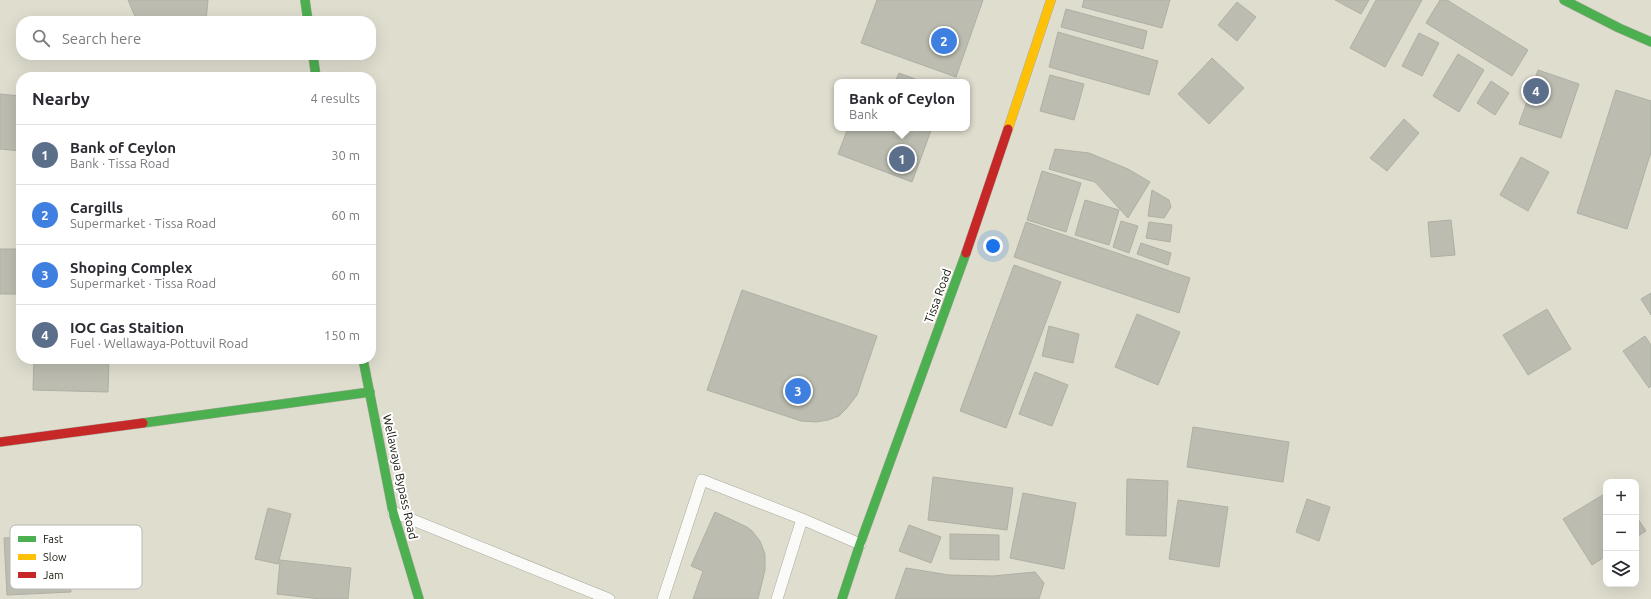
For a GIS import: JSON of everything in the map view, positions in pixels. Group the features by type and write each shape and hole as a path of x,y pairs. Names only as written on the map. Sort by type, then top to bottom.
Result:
{"main road":[{"path":"305,0 307,16"},
{"name":"Tissa Road","path":"842,599 860,544 968,248 1051,0"},
{"path":"1564,0 1619,28 1651,42"},
{"path":"314,60 315,72"},
{"name":"Wellawaya Bypass Road","path":"364,364 393,512 419,599"},
{"path":"0,442 370,392"}],"lane":[{"path":"663,599 702,480 802,519 860,544"},
{"path":"393,512 609,599"},
{"path":"777,599 802,519"}],"building":[{"path":"128,0 208,0 206,16 135,16"},
{"path":"877,0 983,0 956,77 861,43"},
{"path":"1084,0 1170,0 1162,28 1082,7"},
{"path":"1335,0 1369,0 1361,14"},
{"path":"1376,0 1422,0 1385,67 1350,48"},
{"path":"1440,0 1447,0 1528,50 1512,76 1426,23"},
{"path":"1237,2 1256,17 1237,41 1218,25"},
{"path":"1066,9 1147,31 1143,49 1061,27"},
{"path":"1058,32 1158,61 1149,95 1049,67"},
{"path":"1419,33 1439,43 1422,76 1402,66"},
{"path":"1458,54 1484,70 1459,112 1433,96"},
{"path":"1212,58 1244,88 1209,124 1178,94"},
{"path":"1538,70 1579,84 1561,138 1519,124"},
{"path":"899,73 915,79 896,79"},
{"path":"1050,75 1084,84 1074,120 1040,111"},
{"path":"1491,81 1509,93 1495,115 1477,103"},
{"path":"1616,90 1651,101 1651,152 1627,229 1577,213"},
{"path":"0,94 16,96 16,151 0,149"},
{"path":"1404,119 1419,133 1387,171 1370,158"},
{"path":"847,131 931,131 912,182 838,154"},
{"path":"1055,149 1089,153 1128,169 1150,182 1128,218 1095,182 1049,169"},
{"path":"1521,157 1549,172 1528,211 1500,195"},
{"path":"1042,171 1081,183 1066,232 1027,220"},
{"path":"1152,190 1169,200 1171,207 1164,218 1148,216"},
{"path":"1085,200 1119,210 1109,245 1075,235"},
{"path":"1451,220 1455,255 1431,257 1428,222"},
{"path":"1121,221 1138,226 1129,253 1113,247"},
{"path":"1026,222 1190,278 1179,313 1014,257"},
{"path":"1149,222 1172,225 1170,242 1146,238"},
{"path":"1141,243 1171,253 1168,265 1137,254"},
{"path":"0,249 16,249 16,294 0,294"},
{"path":"1014,265 1061,282 1006,428 960,411"},
{"path":"742,290 877,336 857,395 839,416 816,422 801,421 707,390"},
{"path":"1651,293 1651,315 1641,299"},
{"path":"1547,309 1571,349 1528,375 1503,335"},
{"path":"1137,314 1180,332 1158,385 1115,367"},
{"path":"1049,326 1079,334 1073,363 1042,356"},
{"path":"1645,336 1651,345 1651,386 1649,388 1623,351"},
{"path":"34,364 109,364 108,392 33,390"},
{"path":"1035,372 1068,385 1052,426 1019,414"},
{"path":"1193,427 1289,442 1283,482 1187,467"},
{"path":"933,477 1013,488 1007,530 928,520"},
{"path":"1127,479 1168,481 1166,536 1126,535"},
{"path":"1023,493 1076,503 1064,569 1010,558"},
{"path":"1603,495 1603,558 1592,565 1563,519"},
{"path":"1307,499 1330,507 1319,541 1296,532"},
{"path":"1178,500 1228,507 1219,567 1169,559"},
{"path":"268,508 291,514 278,564 255,559"},
{"path":"715,512 747,527 760,541 765,554 765,570 758,599 693,599 703,571 691,566"},
{"path":"1639,520 1646,531 1639,535"},
{"path":"909,525 941,537 931,563 899,551"},
{"path":"950,534 999,535 999,560 950,559"},
{"path":"4,538 10,538 10,589 71,589 71,592 7,595"},
{"path":"280,560 351,568 348,599 320,599 277,594"},
{"path":"906,568 949,575 993,576 1035,572 1044,583 1039,599 895,599"}],"traffic: fast":[{"path":"305,0 307,16"},
{"path":"1564,0 1619,28 1651,42"},
{"path":"314,60 315,72"},
{"path":"842,599 860,544 966,253"},
{"path":"364,364 393,512 419,599"},
{"path":"143,423 370,392"}],"traffic: slow":[{"path":"1008,129 1051,0"}],"traffic: jam":[{"path":"966,253 1008,129"},
{"path":"0,442 143,423"}],"place":[{"name":"Cargills","path":"944,41"},
{"name":"IOC Gas Staition","path":"1536,91"},
{"name":"Bank of Ceylon","path":"902,159"},
{"name":"Shoping Complex","path":"798,391"}]}
